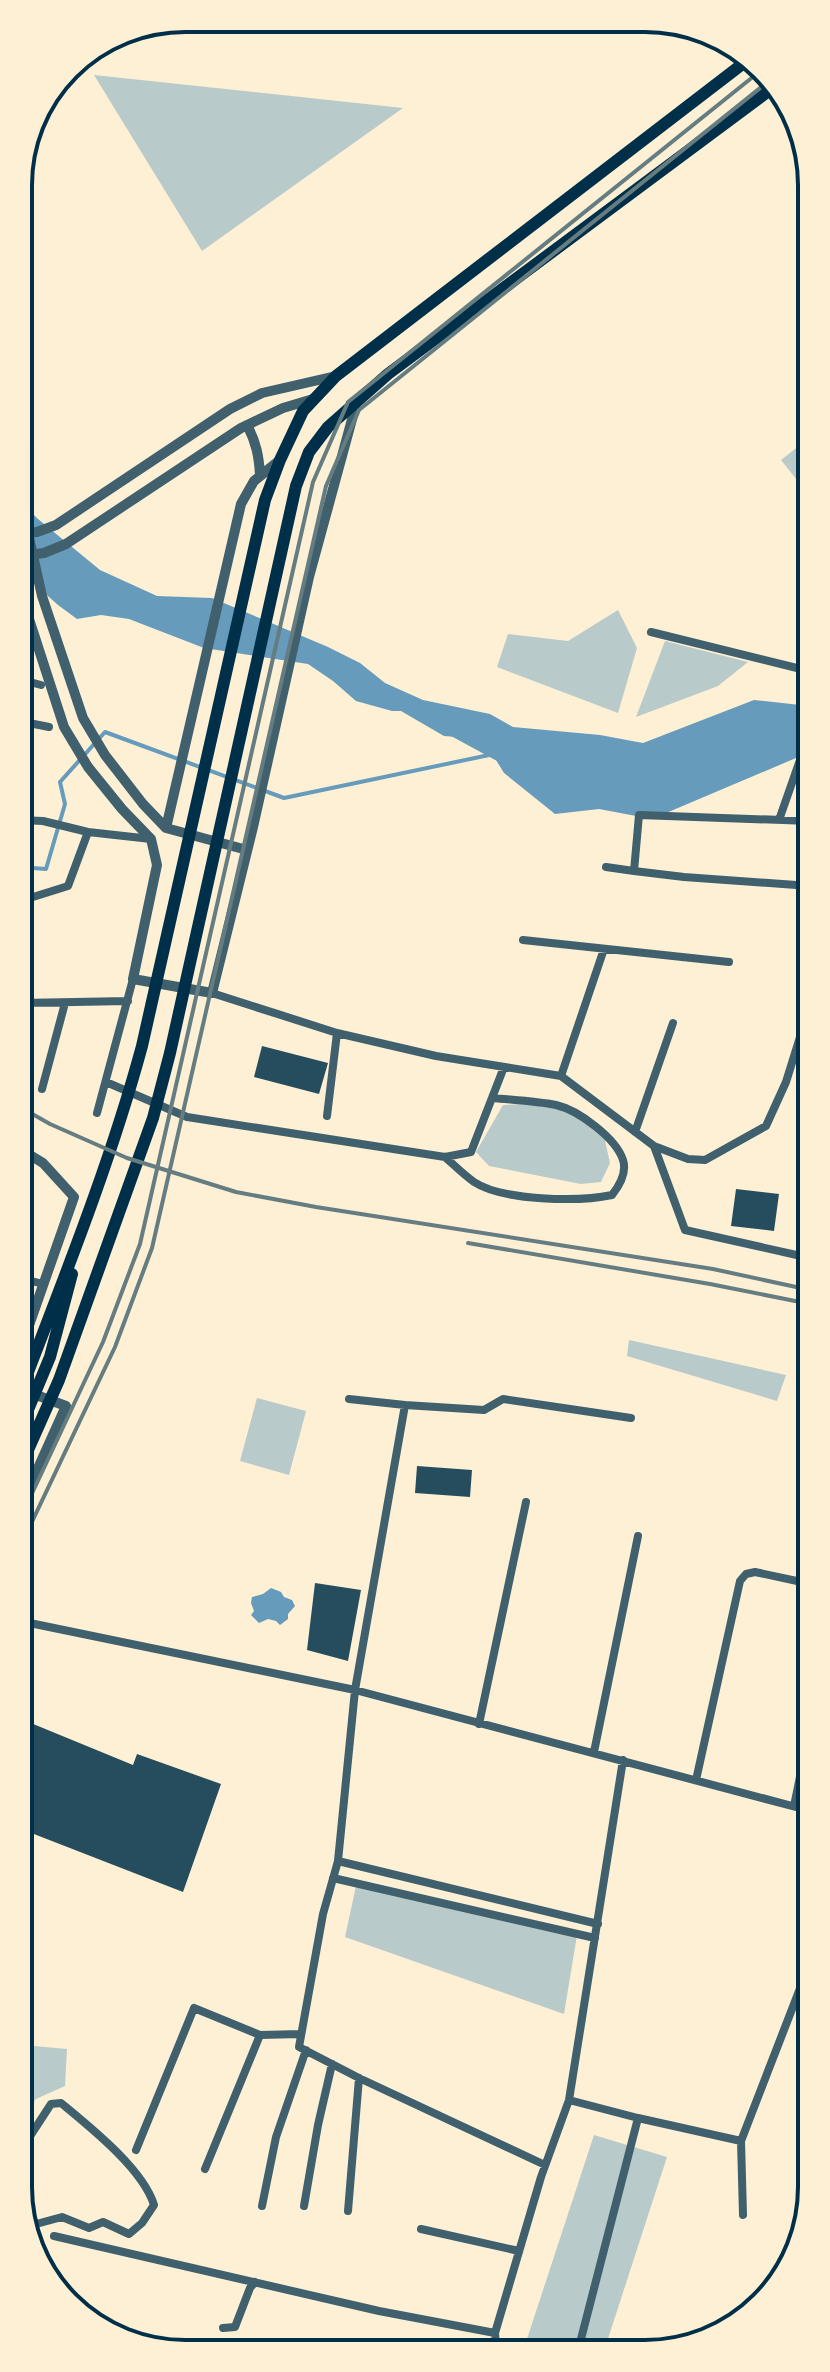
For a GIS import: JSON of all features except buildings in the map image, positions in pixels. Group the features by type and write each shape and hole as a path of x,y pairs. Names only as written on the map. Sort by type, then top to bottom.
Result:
{"main road":[{"path":"32,1360 125,1110 265,500 303,411 336,376 740,66"},
{"path":"32,1441 59,1380 153,1118 296,486 309,452 328,427 388,374 766,93"},
{"path":"32,1401 50,1357 83,1227"}],"street":[{"path":"32,532 56,525 230,409 262,393 336,376"},
{"path":"247,850 166,828 105,755 83,718 42,596 33,555 66,544 244,427 283,408 315,398"},
{"path":"212,993 305,595 357,401"},
{"path":"244,427 255,441 260,475"},
{"path":"166,828 241,504 254,481 280,460"},
{"path":"32,628 64,727 88,767 151,839 157,865 128,1001 97,1113"},
{"path":"651,632 798,668"},
{"path":"32,683 41,685"},
{"path":"32,724 49,727"},
{"path":"779,820 798,766"},
{"path":"634,871 639,815 798,821"},
{"path":"32,821 88,832 151,839"},
{"path":"32,897 68,886 88,832"},
{"path":"606,867 684,877 798,885"},
{"path":"523,940 729,962"},
{"path":"561,1076 604,949"},
{"path":"133,979 212,993 337,1033 436,1056 561,1076 654,1146 688,1159 705,1160 766,1126 786,1082 798,1045"},
{"path":"32,1003 128,1001"},
{"path":"42,1089 65,1003"},
{"path":"635,1132 673,1023"},
{"path":"327,1116 337,1033"},
{"path":"106,1082 187,1117 445,1157 471,1152 504,1067"},
{"path":"445,1157 476,1184 517,1197 591,1200 612,1195 620,1183 624,1163 615,1146 589,1120 559,1105 493,1098"},
{"path":"654,1146 685,1230 798,1255"},
{"path":"32,1156 43,1163 74,1197 32,1316"},
{"path":"32,1281 43,1284"},
{"path":"32,1395 66,1406 32,1482"},
{"path":"349,1399 484,1410 503,1399 631,1418"},
{"path":"405,1405 355,1690 338,1861 323,1914 299,2047 545,2165"},
{"path":"32,1435 50,1442"},
{"path":"479,1724 526,1502"},
{"path":"594,1752 638,1536"},
{"path":"696,1780 740,1581 746,1574 755,1572 798,1581"},
{"path":"32,1623 355,1690 798,1807"},
{"path":"496,2340 495,2333 545,2165 569,2100 623,1760"},
{"path":"794,1806 798,1786"},
{"path":"338,1861 598,1924"},
{"path":"333,1878 595,1938"},
{"path":"433,1901 435,1885"},
{"path":"472,1910 475,1894"},
{"path":"743,2215 741,2141 798,1994"},
{"path":"136,2150 194,2008 260,2035 301,2034"},
{"path":"205,2169 260,2035"},
{"path":"262,2206 276,2137 306,2050"},
{"path":"304,2206 332,2064"},
{"path":"348,2211 359,2078"},
{"path":"569,2100 741,2141"},
{"path":"32,2133 51,2104 61,2103 114,2148 151,2195 154,2205 142,2223 129,2234 103,2222 89,2228 62,2217 37,2224"},
{"path":"581,2339 638,2118"},
{"path":"62,2217 56,2236 379,2311 495,2333"},
{"path":"421,2229 519,2251"},
{"path":"223,2328 235,2327 255,2282"}],"shaded area":[{"path":"94,75 403,108 202,251"},
{"path":"798,447 798,481 781,460"},
{"path":"618,610 637,648 618,713 497,667 508,634 568,641"},
{"path":"665,641 748,662 718,686 636,717"},
{"path":"558,1103 604,1136 610,1163 601,1182 581,1184 489,1166 476,1152 503,1105"},
{"path":"629,1340 786,1375 777,1401 627,1356"},
{"path":"257,1398 306,1411 289,1475 240,1461"},
{"path":"356,1886 577,1935 564,2014 345,1937"},
{"path":"32,2045 67,2049 65,2086 32,2104"},
{"path":"594,2135 667,2157 608,2340 527,2340"}],"water":[{"path":"32,513 100,570 157,596 212,598 328,647 360,663 385,683 423,700 490,714 513,727 600,735 643,743 754,700 798,705 798,758 652,819 599,809 555,814 504,773 483,739 444,736 401,711 356,701 308,664 204,648 129,619 101,615 77,619 32,582"},
{"path":"271,1588 292,1600 295,1606 288,1619 280,1625 268,1619 259,1623 251,1615 254,1611 252,1597"}],"waterway":[{"path":"453,728 499,753 508,753"},
{"path":"32,868 46,869 65,804 60,782 105,732 284,798 494,754"}],"railway":[{"path":"32,1493 103,1342 140,1244 313,482 348,402 753,77"},
{"path":"32,1522 115,1347 152,1248 326,486 359,410 762,87"},
{"path":"32,1114 127,1158 236,1192 713,1269 798,1287"},
{"path":"468,1243 798,1302"}]}
